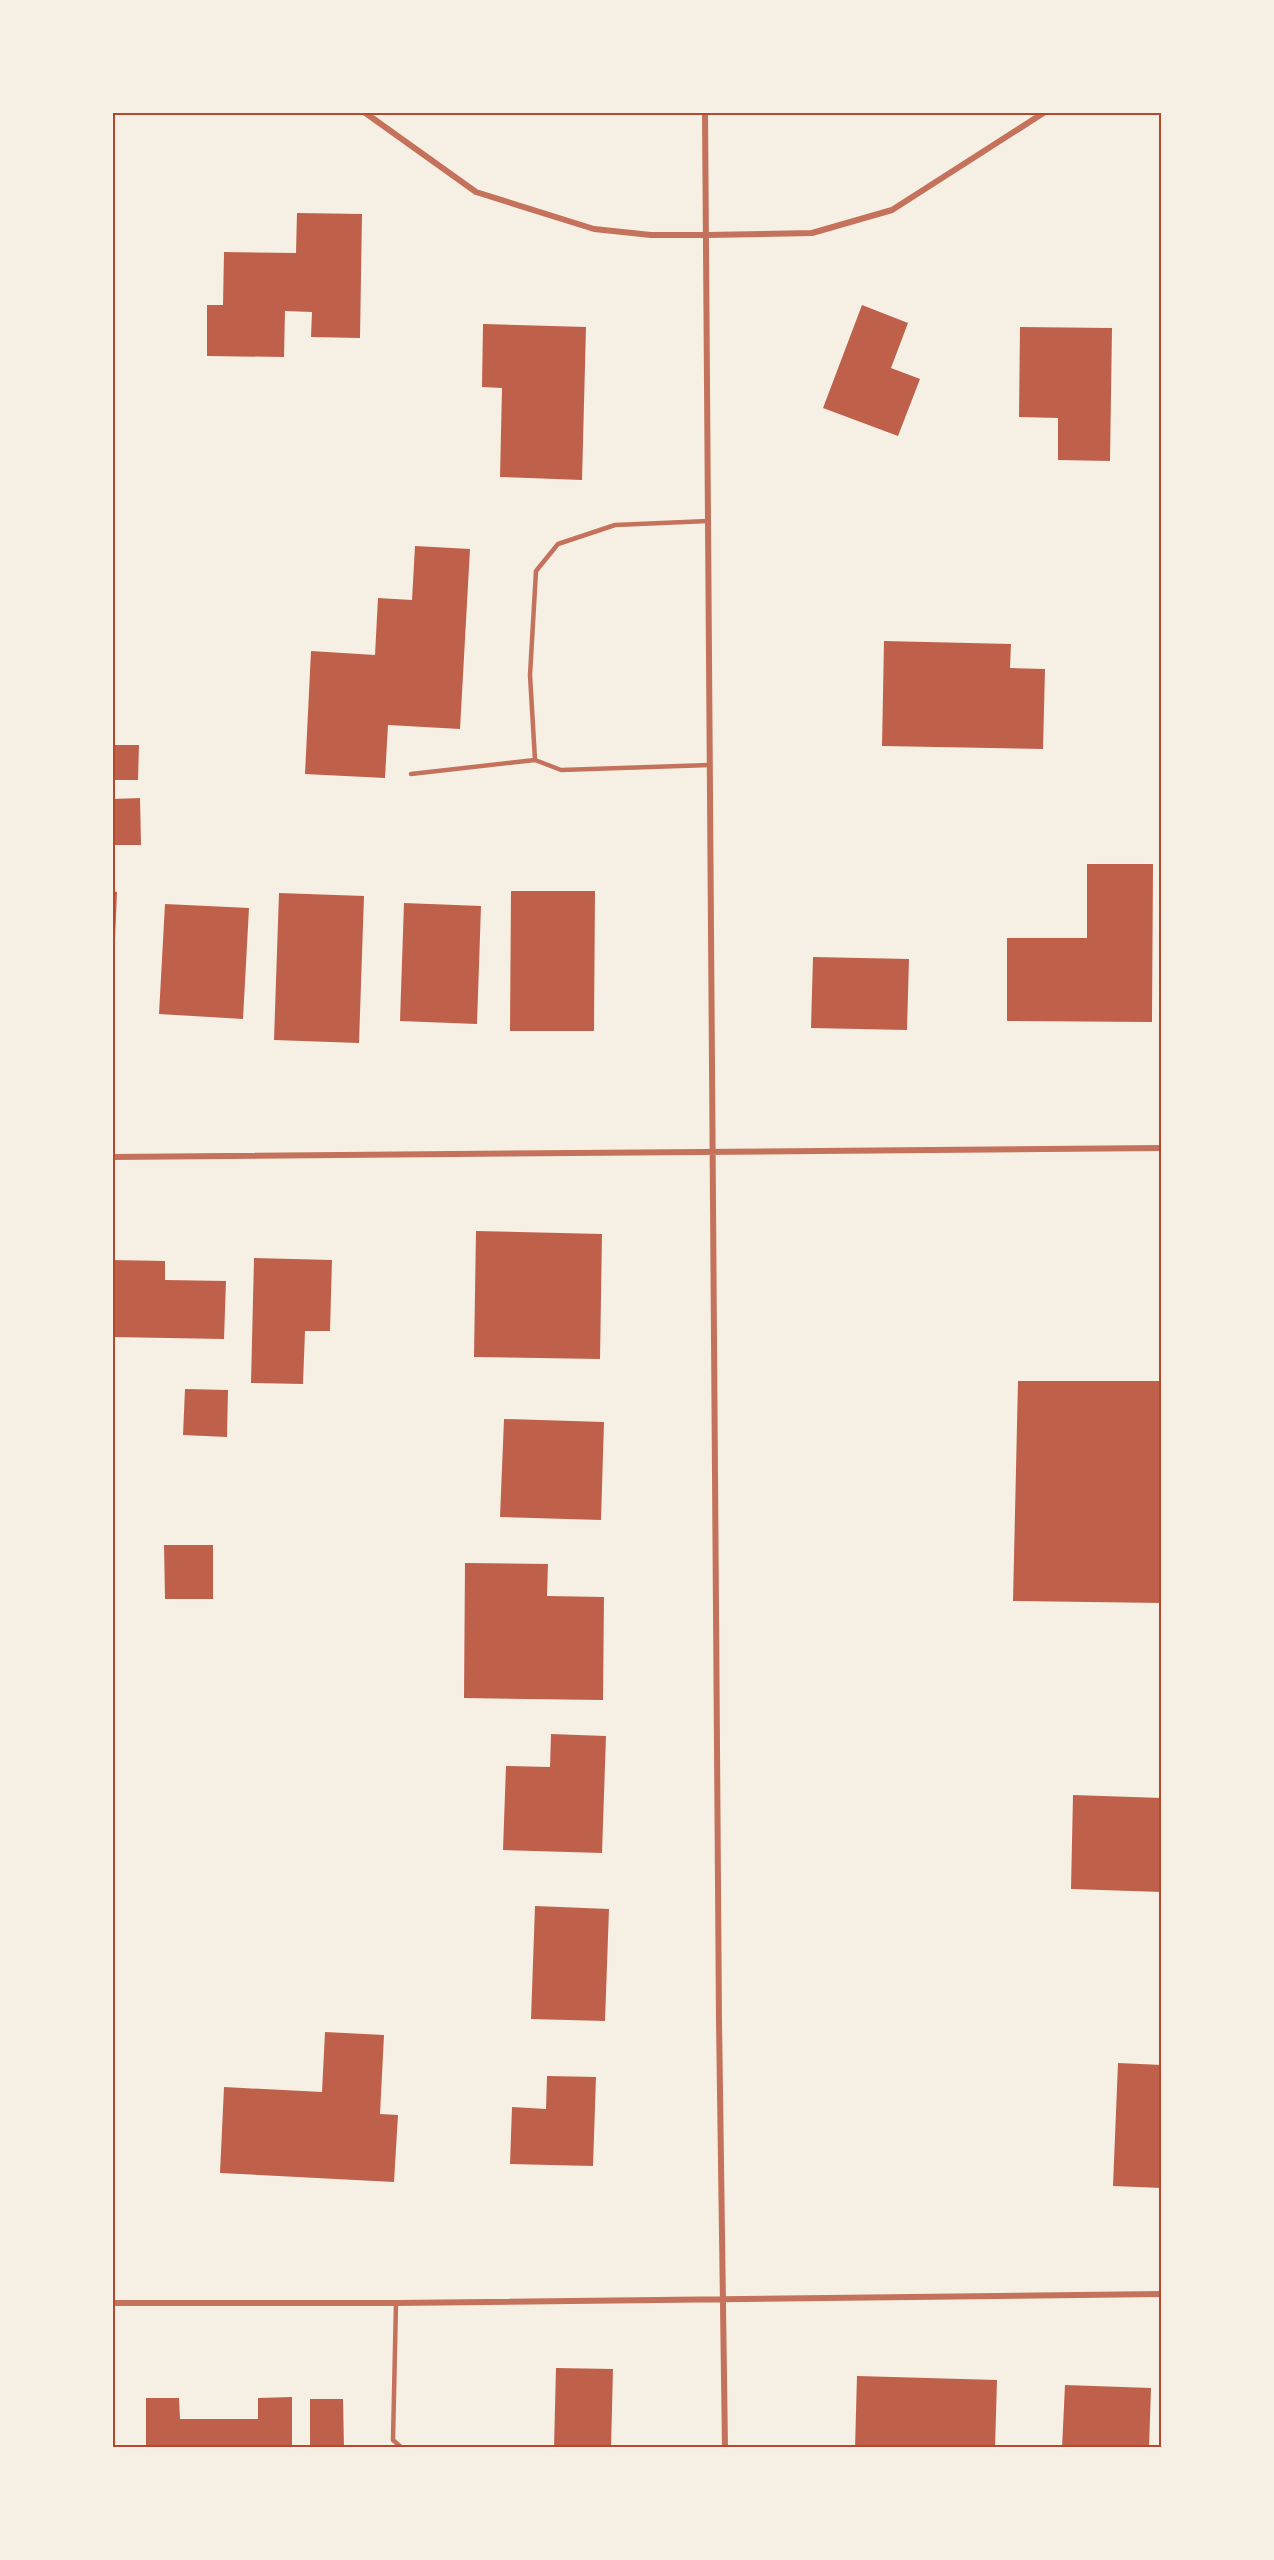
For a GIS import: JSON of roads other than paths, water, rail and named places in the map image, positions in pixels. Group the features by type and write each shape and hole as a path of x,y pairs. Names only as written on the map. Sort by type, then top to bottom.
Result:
{"street":[{"path":"364,112 476,192 594,229 651,235 812,232 892,210 1045,112"},
{"path":"705,112 725,2448"},
{"path":"112,1157 1161,1148"},
{"path":"112,2303 1161,2294"}],"lane":[{"path":"535,760 530,675 536,571 558,544 615,525 708,521"},
{"path":"411,774 535,760 561,770 710,765"},
{"path":"396,2302 393,2440 402,2448"}]}
